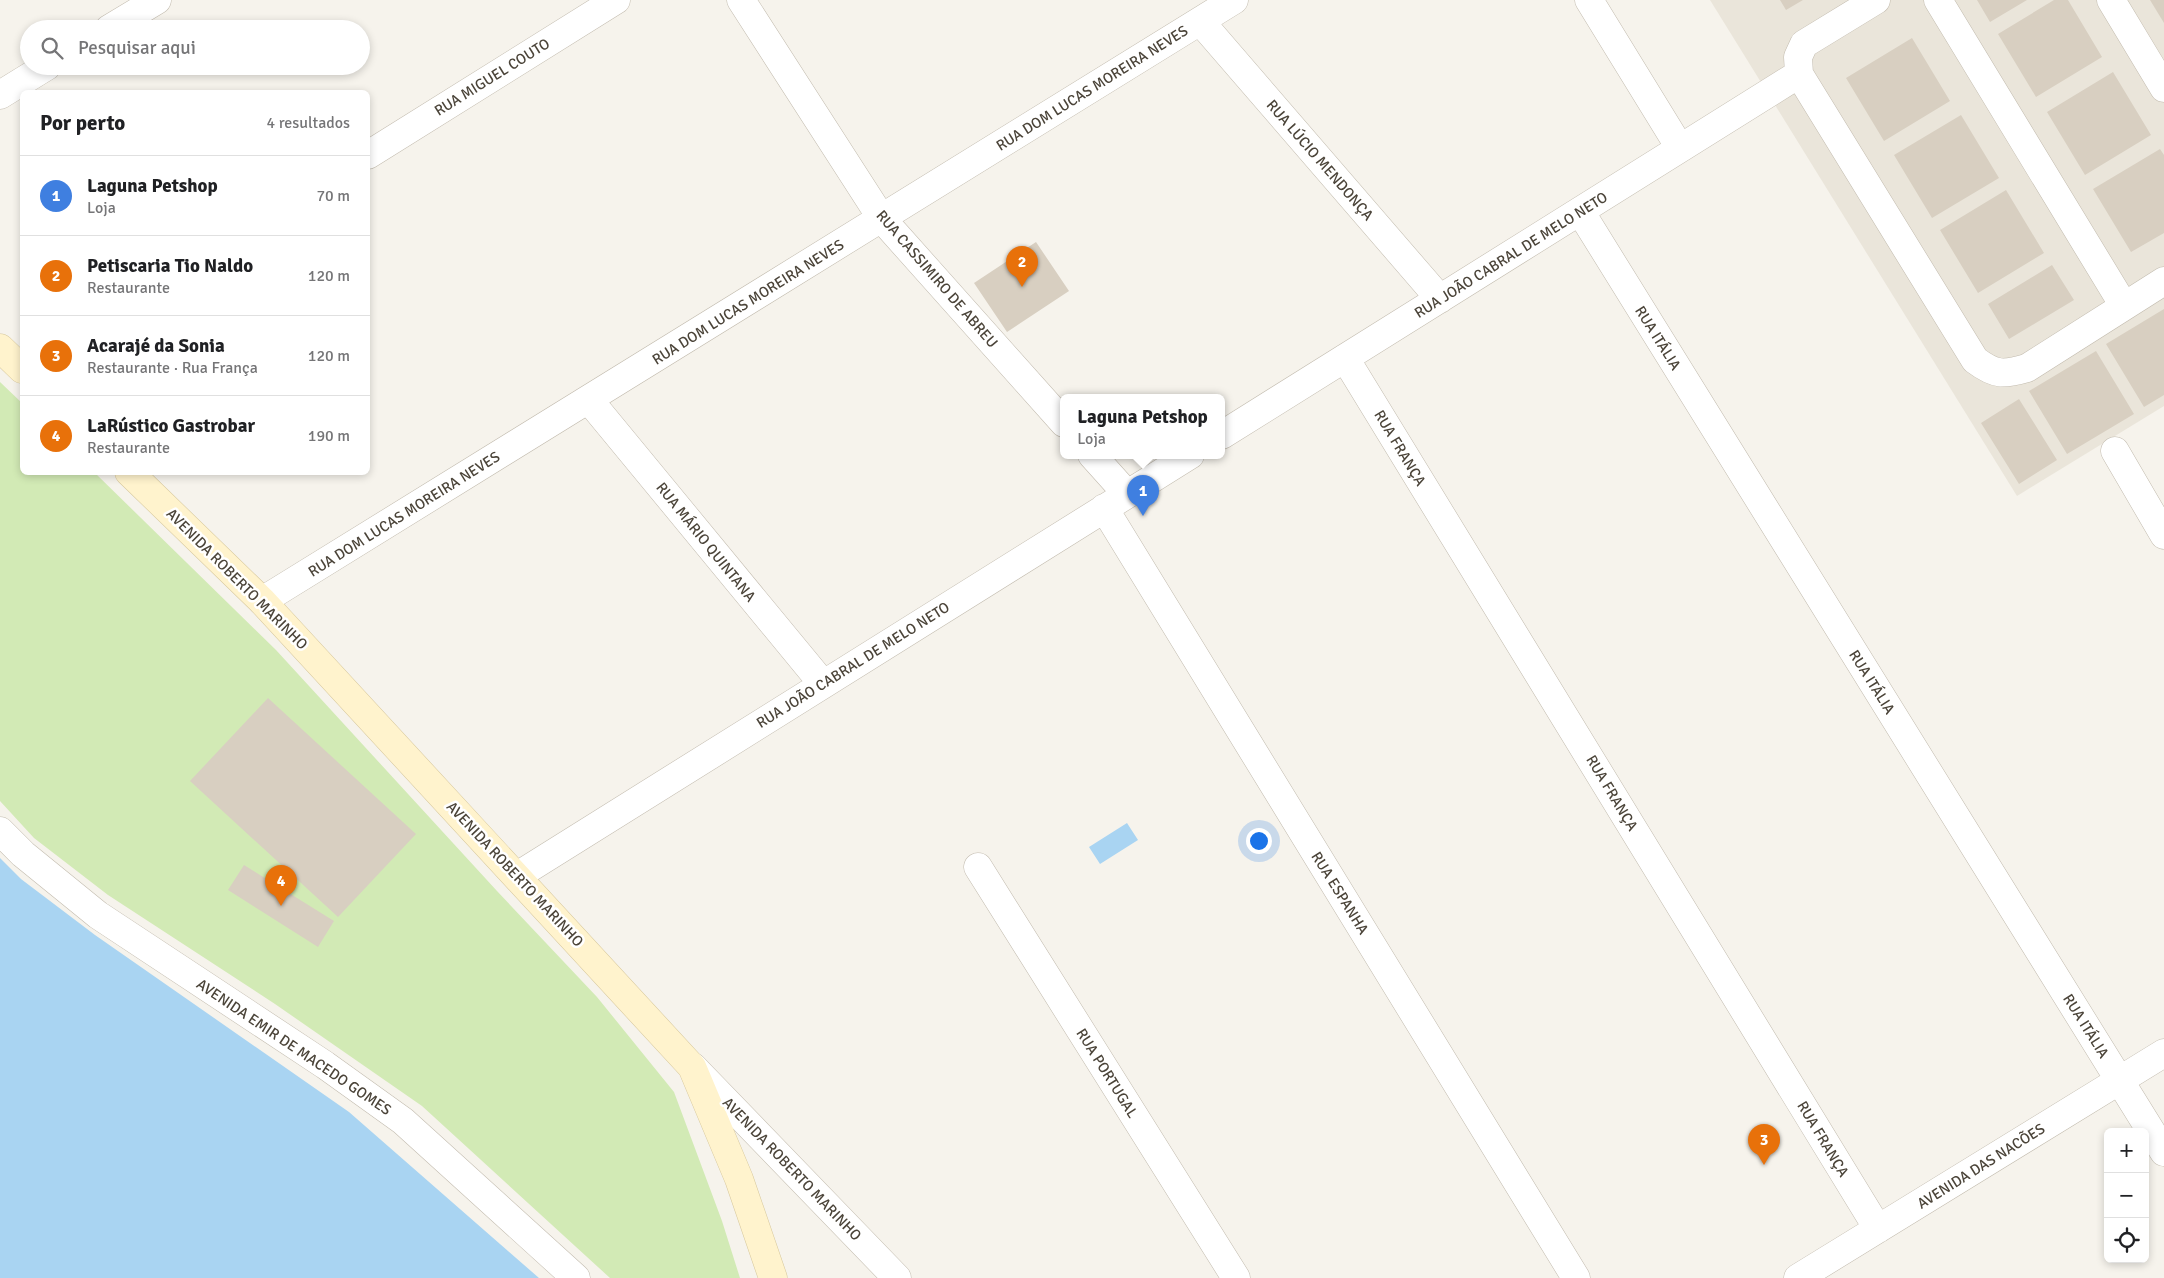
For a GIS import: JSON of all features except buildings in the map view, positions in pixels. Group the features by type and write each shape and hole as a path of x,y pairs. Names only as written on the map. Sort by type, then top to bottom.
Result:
{"main road":[{"path":"0,348 20,367"},
{"name":"AVENIDA ROBERTO MARINHO","path":"132,475 262,601 692,1067"},
{"path":"692,1067 739,1179 773,1278"}],"street":[{"path":"124,20 156,0"},
{"name":"RUA CASSIMIRO DE ABREU","path":"741,0 882,219 1060,419"},
{"name":"RUA DOM LUCAS MOREIRA NEVES","path":"262,601 1234,0"},
{"path":"1589,0 1680,148"},
{"path":"1876,0 1804,44 1798,57 1799,74 1975,360 1989,370 2009,373 2027,368 2164,281"},
{"path":"1938,0 2124,306"},
{"path":"2111,0 2164,88"},
{"name":"RUA MIGUEL COUTO","path":"370,154 604,3"},
{"name":"RUA LÚCIO MENDONÇA","path":"1200,21 1440,299"},
{"name":"RUA JOÃO CABRAL DE MELO NETO","path":"1225,433 1799,74"},
{"path":"0,95 32,75"},
{"name":"RUA ITÁLIA","path":"1580,211 2164,1152"},
{"name":"RUA FRANÇA","path":"1345,358 1878,1229"},
{"name":"RUA MÁRIO QUINTANA","path":"589,400 823,684"},
{"path":"2115,452 2164,535"},
{"path":"1096,459 1127,494"},
{"name":"RUA JOÃO CABRAL DE MELO NETO","path":"517,876 1184,459"},
{"name":"RUA ESPANHA","path":"1104,508 1576,1278"},
{"name":"AVENIDA EMIR DE MACEDO GOMES","path":"0,831 22,854 98,915 325,1065 404,1121 576,1278"},
{"name":"RUA PORTUGAL","path":"978,867 1236,1278"},
{"name":"AVENIDA DAS NACÕES","path":"1798,1278 2164,1053"},
{"name":"AVENIDA ROBERTO MARINHO","path":"692,1067 897,1278"}],"shaded area":[{"path":"1710,0 2164,0 2164,406 2017,496"}],"green space":[{"path":"0,382 20,401 20,475 97,475 276,650 597,997 674,1092 722,1221 740,1278 610,1278 422,1106 275,1004 108,895 34,838 0,801"}],"water":[{"path":"1127,823 1138,840 1100,864 1089,847"},
{"path":"0,858 21,879 95,935 349,1112 539,1278 0,1278"}],"place":[{"name":"Petiscaria Tio Naldo","path":"1022,287"},
{"name":"Laguna Petshop","path":"1143,516"},
{"name":"LaRústico Gastrobar","path":"281,906"},
{"name":"Acarajé da Sonia","path":"1764,1165"}]}
